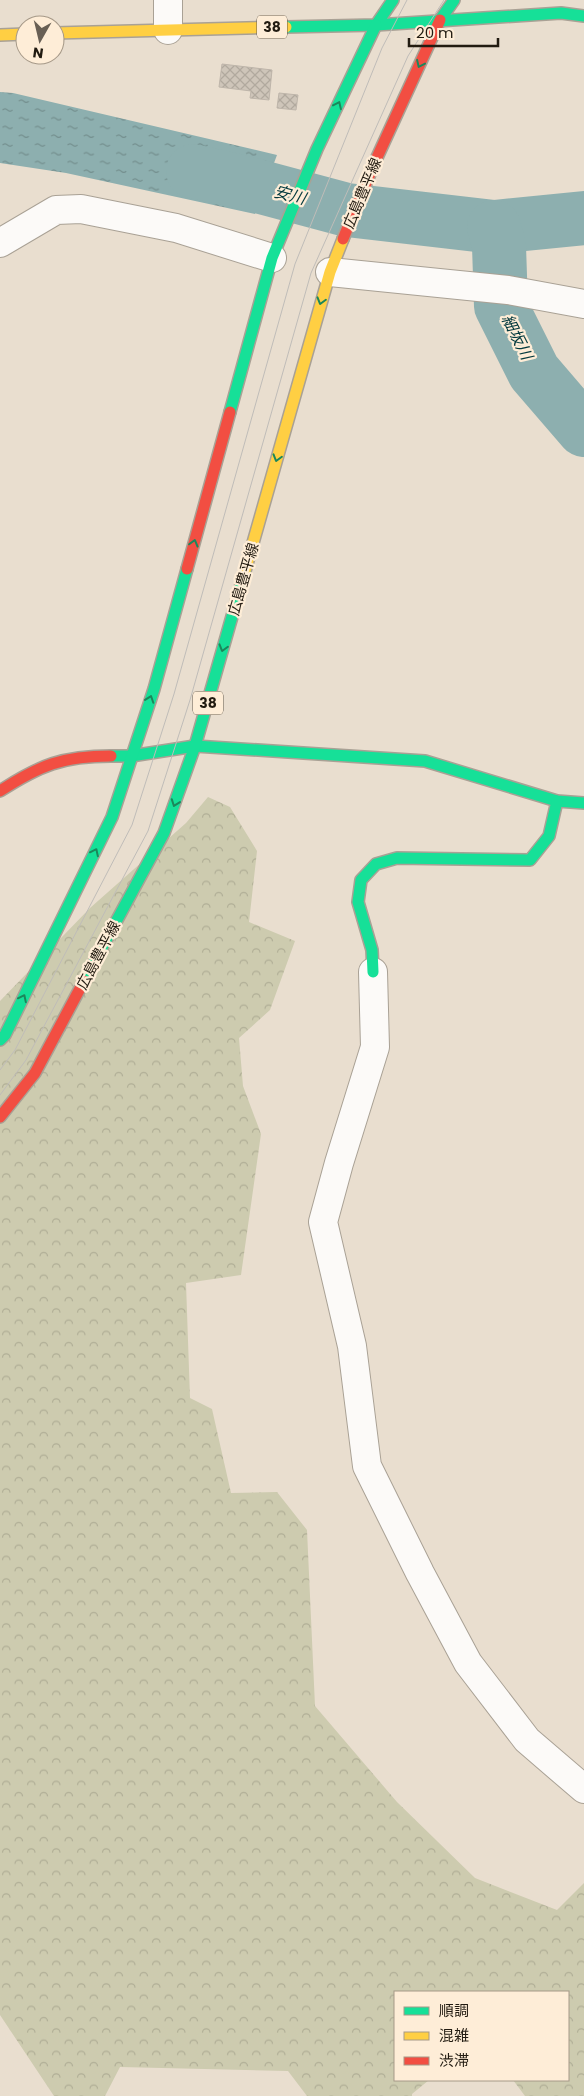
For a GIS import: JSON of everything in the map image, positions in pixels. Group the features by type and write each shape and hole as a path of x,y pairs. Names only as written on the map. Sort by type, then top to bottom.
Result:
{"main road":[{"path":"0,1040 5,1034 112,817 154,689 276,251 317,149 376,25 393,0"},
{"name":"広島豊平線","path":"0,1117 35,1073 164,833 196,746 333,263 374,164 440,20 454,0"},
{"name":"38","path":"65,33 376,25 561,13 584,16"},
{"path":"0,35 15,34"},
{"path":"0,791 20,778 53,762 85,756 131,756 196,746 424,761 557,801 584,802"},
{"path":"373,972 372,950 358,902 361,880 376,864 397,858 530,860 549,836 557,801"}],"street":[{"path":"168,0 168,30"},
{"path":"0,243 56,210 81,209 276,251"},
{"path":"333,263 508,290 571,302"},
{"path":"373,972 375,1047 323,1222 352,1346 367,1466 420,1573 468,1663 527,1740 584,1789"}],"green space":[{"path":"208,797 230,807 257,851 249,922 295,941 270,1010 239,1038 243,1086 261,1134 241,1275 186,1283 190,1398 212,1409 231,1493 277,1492 307,1530 315,1706 397,1802 475,1878 557,1910 584,1883 584,2096 525,2096 514,2081 569,2081 569,1991 394,1991 394,2081 428,2081 412,2096 307,2096 288,2071 120,2067 105,2096 54,2096 0,2015 0,1001 90,908 186,823"}],"water":[{"path":"0,92 13,93 277,155 255,214 66,173 0,163"}],"building":[{"path":"222,64 272,70 269,100 250,98 251,91 219,87"},
{"path":"279,93 298,95 296,110 277,108"}],"waterway":[{"name":"安川","path":"193,171 347,210 494,227 584,218"},
{"name":"細坂川","path":"494,227 499,246 501,306 534,372 584,430"}],"tram line":[{"path":"0,1070 15,1050 132,825 174,694 295,264 382,48 407,0"},
{"path":"0,1095 26,1060 148,831 190,700 311,273 408,56 444,0"}],"traffic: fast":[{"path":"376,25 393,0"},
{"path":"440,20 454,0"},
{"path":"286,27 376,25 561,13 584,16"},
{"path":"230,412 272,258 317,149 376,25"},
{"path":"0,1040 5,1035 112,817 154,689 187,569"},
{"path":"84,981 164,833 195,746 245,571"},
{"path":"111,756 131,756 195,746 425,761 557,801 584,803"},
{"path":"373,972 372,950 358,902 361,880 376,864 397,858 530,860 549,836 557,801"}],"traffic: slow":[{"path":"65,33 286,27"},
{"path":"0,35 15,34"},
{"path":"245,571 330,272 343,239"}],"traffic: jam":[{"path":"343,239 374,164 440,20"},
{"path":"187,569 230,412"},
{"path":"0,791 40,768 52,764 79,758 111,756"},
{"path":"0,1117 35,1073 84,981"}]}
